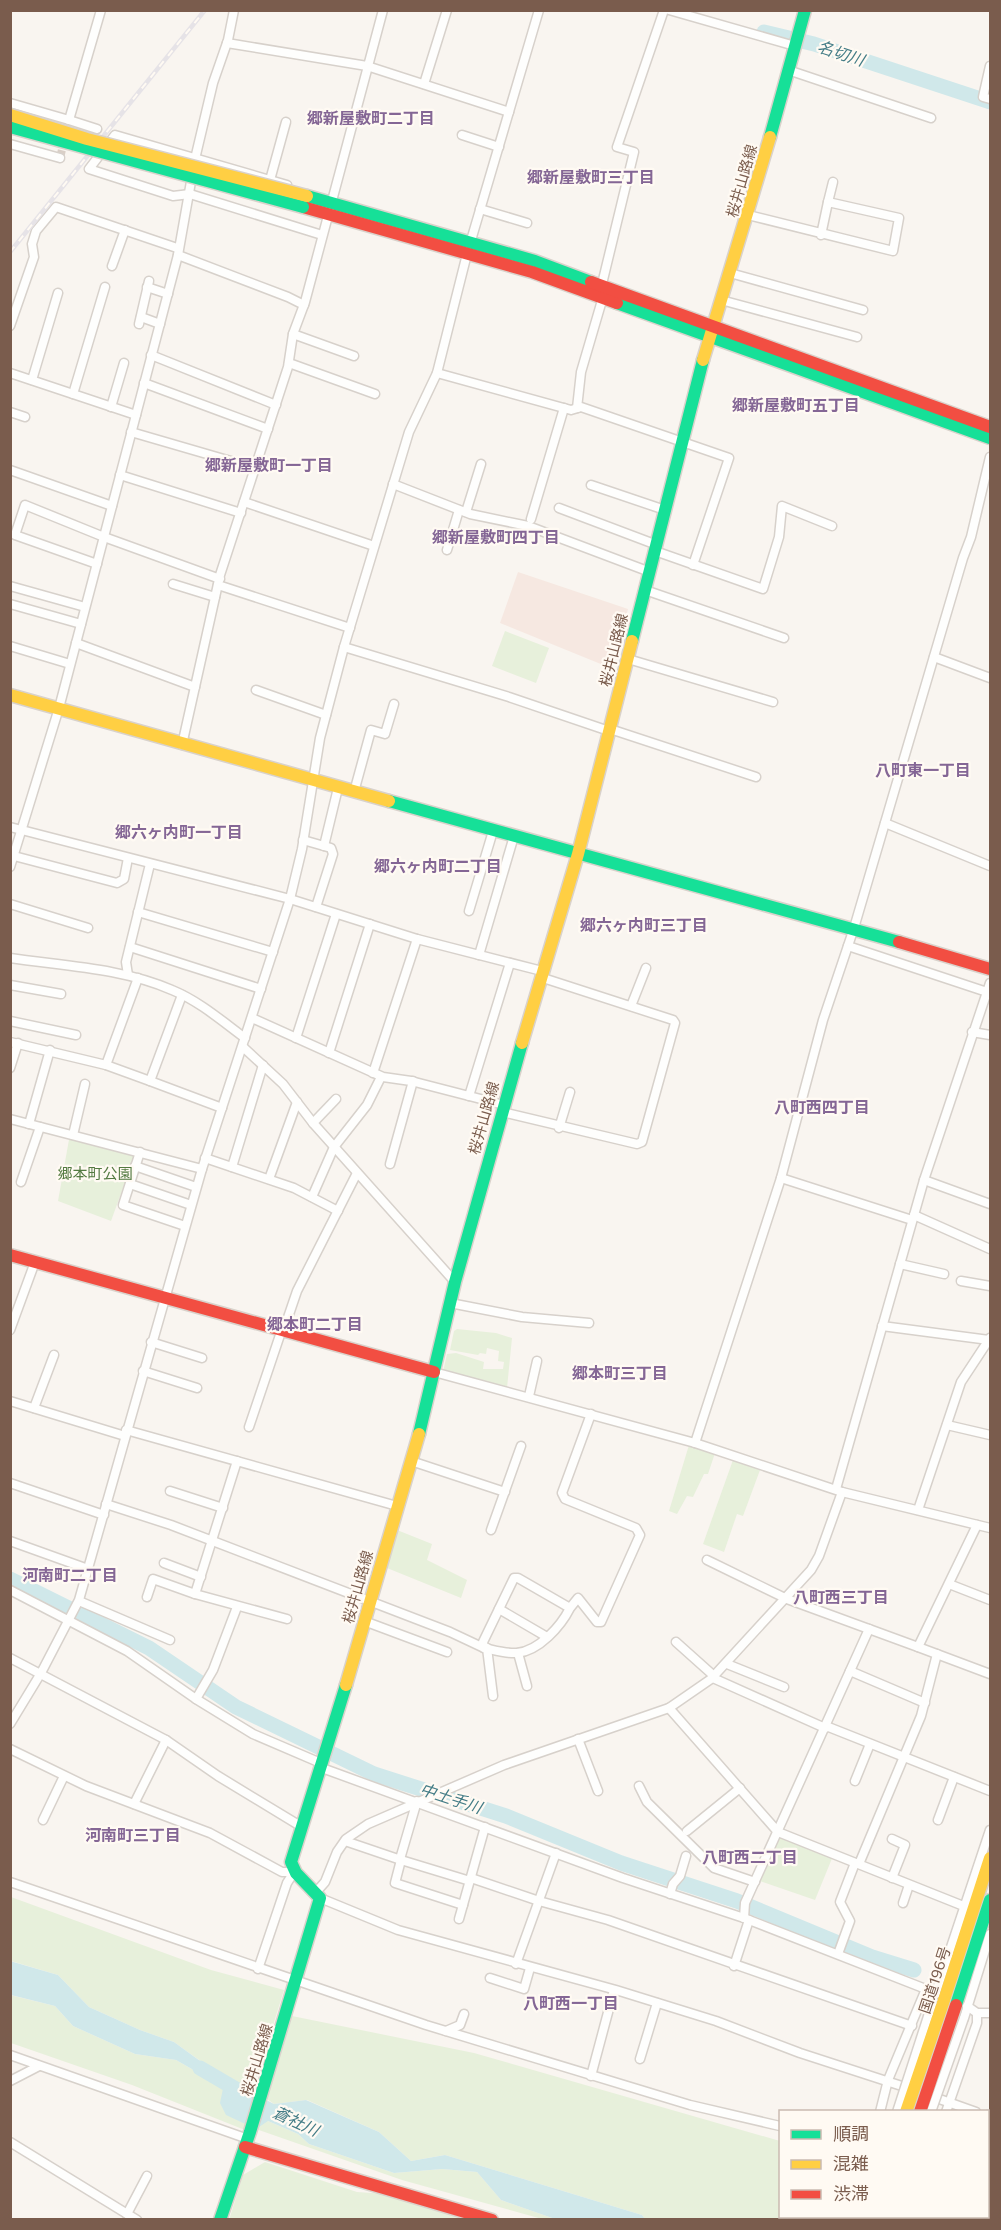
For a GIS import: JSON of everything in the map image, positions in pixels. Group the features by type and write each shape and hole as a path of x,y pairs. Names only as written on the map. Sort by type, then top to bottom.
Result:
{"main road":[{"name":"桜井山路線","path":"294,1872 291,1862 322,1766 411,1461 435,1372 455,1282 541,974 578,854 711,331 748,215 805,10"},
{"path":"10,115 305,202"},
{"path":"10,127 305,202 329,204 469,248 535,261 602,290 990,438"},
{"path":"711,331 990,427"},
{"path":"10,695 182,745 854,928 990,969"},
{"path":"10,1255 282,1332 435,1372"},
{"name":"国道196号","path":"920,2110 947,2001 990,1858"},
{"path":"294,1872 318,1895"},
{"name":"桜井山路線","path":"220,2220 248,2139 295,1987 318,1895"},
{"name":"国道196号","path":"907,2110 947,2001 990,1900"},
{"path":"248,2139 492,2220"}],"street":[{"path":"69,120 100,10"},
{"path":"11,867 59,708 168,294 190,194 195,159 213,82 227,43 234,10"},
{"path":"182,745 219,582 289,363 293,334 304,305 329,204 383,10"},
{"path":"424,84 447,10"},
{"path":"10,1724 41,1673 79,1601 201,1168 290,899 327,715 344,647 409,432 437,373 469,248 539,10"},
{"path":"577,408 580,372 602,290 634,152 617,147 664,10"},
{"path":"669,10 795,46"},
{"path":"227,43 368,66 509,112"},
{"path":"990,66 983,97 990,99"},
{"path":"788,70 931,118"},
{"path":"10,103 97,129"},
{"path":"270,180 286,123"},
{"path":"322,235 190,194 173,195 89,169 115,135 270,180 329,204"},
{"path":"462,135 499,147"},
{"path":"10,144 60,158"},
{"path":"821,235 833,182"},
{"path":"748,215 821,235 893,251 899,218 828,202"},
{"path":"10,326 34,257 32,244 36,231 56,207 125,230 304,305"},
{"path":"480,209 527,223"},
{"path":"112,266 125,230"},
{"path":"730,273 863,310"},
{"path":"160,324 140,321 148,284 168,294"},
{"path":"73,394 105,287"},
{"path":"33,380 58,293"},
{"path":"721,300 856,337"},
{"path":"293,334 354,356"},
{"path":"151,356 276,405"},
{"path":"111,407 124,363"},
{"path":"289,363 375,394"},
{"path":"10,373 136,415"},
{"path":"437,373 571,411 581,407 729,458 693,565"},
{"path":"144,383 268,429"},
{"path":"531,519 564,408"},
{"path":"10,412 25,417"},
{"path":"131,432 248,466"},
{"path":"695,1443 781,1178 823,1020 854,928 971,537 990,457"},
{"path":"447,550 481,464"},
{"path":"10,470 112,506"},
{"path":"120,475 241,513"},
{"path":"393,484 463,511 528,526 650,572"},
{"path":"591,484 665,510"},
{"path":"244,502 374,546"},
{"path":"97,564 15,535 25,505 219,582 350,628"},
{"path":"559,508 693,565 763,589 779,537 782,506 832,526"},
{"path":"173,584 215,597"},
{"path":"10,586 85,608"},
{"path":"645,590 784,638"},
{"path":"10,604 81,624"},
{"path":"76,643 195,687"},
{"path":"10,646 70,664"},
{"path":"344,647 510,697 756,777"},
{"path":"934,657 990,678"},
{"path":"627,659 773,702"},
{"path":"256,690 327,715"},
{"path":"354,792 371,730 385,734 394,704"},
{"path":"324,846 338,788"},
{"path":"885,823 990,866"},
{"path":"10,827 290,899 417,939 510,963 673,1020 675,1023 642,1142 637,1144 559,1128 469,1096 413,1081 377,1075 252,1018"},
{"path":"470,911 494,831"},
{"path":"479,955 514,836"},
{"path":"303,840 331,848 333,854 316,907"},
{"path":"14,856 117,883 124,879 128,858"},
{"path":"128,975 126,962 150,864"},
{"path":"10,904 88,928"},
{"path":"138,912 273,952"},
{"path":"296,1038 336,914"},
{"path":"329,1053 370,924"},
{"path":"312,1197 334,1147 367,1106 417,939"},
{"path":"848,946 989,987 924,1180 819,1556 787,1599 727,1664 713,1677 669,1708 504,1765 368,1824 345,1841 337,1852 318,1895 398,1930 716,2021 800,2053 888,2080 948,2107 965,2110"},
{"path":"130,947 261,989"},
{"path":"10,958 128,975 182,995 244,1043 283,1084 313,1123 455,1282"},
{"path":"469,1096 510,963"},
{"path":"631,1006 646,968"},
{"path":"106,1065 138,978"},
{"path":"10,985 61,994"},
{"path":"150,1080 182,995"},
{"path":"10,1021 76,1035"},
{"path":"972,1032 990,1035"},
{"path":"10,1068 14,1043 106,1065 222,1108"},
{"path":"29,1124 50,1050"},
{"path":"232,1167 263,1065"},
{"path":"390,1164 413,1081"},
{"path":"73,1135 85,1084"},
{"path":"559,1128 570,1092"},
{"path":"313,1123 336,1099"},
{"path":"269,1179 297,1102"},
{"path":"10,1119 201,1168"},
{"path":"21,1182 40,1127"},
{"path":"140,1152 123,1205 185,1226"},
{"path":"205,1158 269,1179 338,1211"},
{"path":"135,1166 196,1187"},
{"path":"249,1427 297,1291 357,1173"},
{"path":"781,1178 913,1218 990,1249"},
{"path":"924,1180 990,1204"},
{"path":"130,1184 191,1205"},
{"path":"10,1330 35,1262"},
{"path":"900,1264 944,1274"},
{"path":"961,1281 990,1286"},
{"path":"450,1303 522,1317 589,1323"},
{"path":"882,1326 989,1343 961,1382 918,1510"},
{"path":"151,1342 202,1358"},
{"path":"34,1408 54,1354"},
{"path":"529,1396 537,1361"},
{"path":"143,1371 197,1388"},
{"path":"435,1372 695,1443 839,1491 990,1528"},
{"path":"10,1401 398,1506"},
{"path":"106,1504 212,1542 486,1648 518,1653 533,1647 547,1637 564,1620 578,1598 597,1622 601,1622 640,1535 636,1528 565,1499 562,1493 591,1414"},
{"path":"947,1425 990,1435"},
{"path":"492,1530 521,1446"},
{"path":"195,1594 237,1461"},
{"path":"411,1461 505,1492"},
{"path":"10,1483 104,1515"},
{"path":"170,1491 223,1508"},
{"path":"918,1647 977,1525"},
{"path":"10,1540 88,1569"},
{"path":"707,1560 787,1599 990,1674"},
{"path":"164,1563 201,1576"},
{"path":"492,1696 486,1648 483,1642 514,1578 518,1578 570,1608"},
{"path":"147,1597 153,1579 237,1607 242,1605 287,1619"},
{"path":"949,1584 990,1600"},
{"path":"10,1590 69,1623 128,1651 196,1699 253,1734 322,1766 556,1853 746,1919 926,1989 947,2001 977,2013 990,2013"},
{"path":"79,1601 170,1640"},
{"path":"196,1699 213,1670 237,1607"},
{"path":"499,1609 547,1637"},
{"path":"364,1621 447,1652"},
{"path":"734,1965 746,1919 745,1903 869,1629"},
{"path":"676,1642 713,1677 825,1727 990,1791"},
{"path":"518,1653 527,1686"},
{"path":"838,1954 850,1921 840,1902 925,1703 937,1654"},
{"path":"10,1658 166,1740 218,1776 302,1827"},
{"path":"727,1664 784,1687"},
{"path":"850,1671 925,1703"},
{"path":"669,1708 778,1832 966,1907"},
{"path":"578,1739 598,1791"},
{"path":"134,1804 166,1740"},
{"path":"855,1781 870,1744"},
{"path":"10,1749 64,1776 210,1833 282,1872 294,1872"},
{"path":"43,1820 64,1776"},
{"path":"938,1820 954,1777"},
{"path":"639,1786 647,1802 714,1868 755,1882"},
{"path":"687,1831 740,1788"},
{"path":"417,1801 394,1883 463,1905"},
{"path":"459,1919 485,1827"},
{"path":"947,2001 966,1907 990,1830"},
{"path":"892,1839 905,1845 892,1878"},
{"path":"345,1841 400,1860 608,1920 912,2026"},
{"path":"516,1964 556,1853"},
{"path":"670,1894 673,1884 680,1876 686,1856"},
{"path":"258,1969 287,1883 294,1872"},
{"path":"10,1882 258,1969 295,1987 690,2105 779,2126"},
{"path":"903,1903 909,1884"},
{"path":"898,2110 947,2001 990,1934"},
{"path":"489,1978 524,1989 530,1968"},
{"path":"880,2110 888,2080 926,1989"},
{"path":"591,2076 614,1990"},
{"path":"932,2110 964,2018 947,2001"},
{"path":"640,2059 657,2003"},
{"path":"948,2107 977,2023 977,2013"},
{"path":"446,2031 460,2025 464,2014"},
{"path":"10,2055 248,2139"},
{"path":"10,2081 39,2066"},
{"path":"10,2142 137,2220"},
{"path":"127,2214 147,2176"}],"shaded area":[{"path":"518,572 628,609 613,669 500,623"}],"green space":[{"path":"505,631 549,648 536,683 492,666"},
{"name":"郷本町公園","path":"70,1134 136,1152 111,1221 58,1201"},
{"path":"457,1329 496,1333 512,1338 507,1388 443,1372 447,1354 456,1353 484,1362 483,1369 503,1369 504,1362 498,1361 499,1351 487,1348 486,1354 478,1355 450,1350 454,1331"},
{"path":"689,1445 715,1453 708,1474 704,1474 693,1497 687,1496 677,1514 669,1511"},
{"path":"733,1460 760,1470 743,1516 737,1514 724,1552 703,1544"},
{"path":"397,1530 432,1544 427,1560 467,1580 461,1598 387,1568"},
{"path":"779,1834 833,1856 815,1900 757,1880"},
{"path":"11,1897 211,1970 284,1990 253,2090 225,2079 268,2121 298,2134 309,2144 394,2173 442,2169 477,2172 501,2200 555,2219 542,2219 402,2180 256,2129 250,2132 132,2085 11,2043 10,1995 55,2006 73,2026 135,2054 176,2060 204,2076 224,2078 174,2042 140,2030 89,2007 58,1975 11,1961"},
{"path":"292,2016 474,2053 779,2141 779,2218 870,2218 869,2220 645,2219 642,2215 445,2155 411,2161 379,2132 307,2100 274,2104 267,2099"},
{"path":"265,2162 357,2192 387,2194 474,2220 229,2220 243,2175"},
{"path":"990,2185 990,2219 895,2219 989,2218"}],"water":[{"path":"10,1961 58,1975 89,2007 140,2030 174,2042 225,2079 204,2076 176,2060 135,2054 73,2026 55,2006 11,1995"},
{"path":"225,2079 274,2104 306,2100 379,2132 411,2161 445,2155 642,2215 645,2219 555,2219 501,2200 477,2172 442,2169 394,2173 309,2144 298,2134 268,2121 256,2129 226,2115 220,2103"}],"waterway":[{"name":"名切川","path":"764,32 814,44 990,102"},
{"name":"中土手川","path":"10,1579 149,1648 236,1707 374,1774 506,1816 621,1863 737,1901 872,1957 914,1970"},
{"name":"蒼社川","path":"200,2068 241,2092"}],"tunnel":[{"path":"60,158 69,120"}],"railway":[{"path":"10,252 205,10"}],"traffic: fast":[{"path":"770,137 805,10"},
{"path":"10,127 303,207"},
{"path":"307,196 535,261 591,282"},
{"path":"617,303 990,438"},
{"path":"632,641 703,360"},
{"path":"389,801 899,942"},
{"path":"419,1434 455,1282 522,1043"},
{"path":"220,2220 250,2132 320,1898 296,1873 291,1862 346,1685"},
{"path":"956,2005 990,1900"}],"traffic: slow":[{"path":"10,115 87,139 307,196"},
{"path":"703,360 770,137"},
{"path":"522,1043 578,854 632,641"},
{"path":"10,695 389,801"},
{"path":"346,1685 419,1434"},
{"path":"944,2000 990,1858"},
{"path":"907,2110 944,2000"}],"traffic: jam":[{"path":"303,207 532,272 617,303"},
{"path":"591,282 990,427"},
{"path":"899,942 990,969"},
{"path":"10,1255 434,1372"},
{"path":"921,2110 956,2005"},
{"path":"245,2147 492,2220"}],"district":[{"name":"郷新屋敷町二丁目","path":"371,118"},
{"name":"郷新屋敷町三丁目","path":"591,177"},
{"name":"郷新屋敷町五丁目","path":"796,405"},
{"name":"郷新屋敷町一丁目","path":"269,465"},
{"name":"郷新屋敷町四丁目","path":"496,537"},
{"name":"八町東一丁目","path":"923,770"},
{"name":"郷六ヶ内町一丁目","path":"179,832"},
{"name":"郷六ヶ内町二丁目","path":"438,866"},
{"name":"郷六ヶ内町三丁目","path":"644,925"},
{"name":"八町西四丁目","path":"822,1107"},
{"name":"郷本町二丁目","path":"315,1324"},
{"name":"郷本町三丁目","path":"620,1373"},
{"name":"河南町二丁目","path":"70,1575"},
{"name":"八町西三丁目","path":"841,1597"},
{"name":"河南町三丁目","path":"133,1835"},
{"name":"八町西二丁目","path":"750,1857"},
{"name":"八町西一丁目","path":"571,2003"}]}
